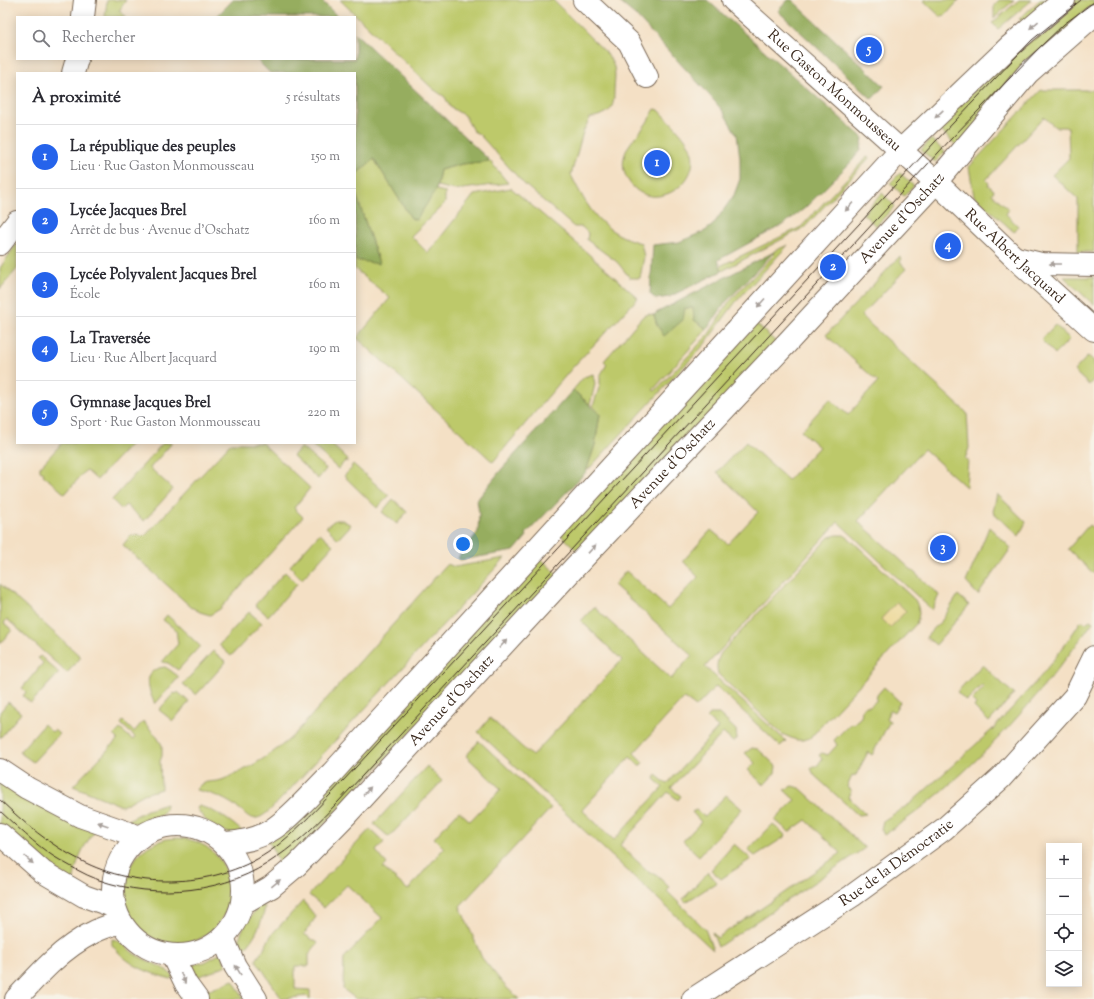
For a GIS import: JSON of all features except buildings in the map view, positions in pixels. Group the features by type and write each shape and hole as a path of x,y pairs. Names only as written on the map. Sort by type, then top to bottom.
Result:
{"street":[{"path":"83,16 85,0"},
{"path":"584,0 629,42 647,77"},
{"name":"Rue Gaston Monmousseau","path":"733,0 936,182"},
{"path":"226,843 235,843 254,838 272,830 284,821 332,773 900,151 1010,46 1064,0"},
{"name":"Avenue d'Oschatz","path":"242,903 271,887 297,865 936,182 1028,73 1094,15"},
{"path":"73,72 76,60"},
{"name":"Rue Albert Jacquard","path":"936,182 1015,258 1094,330"},
{"path":"0,244 16,223"},
{"path":"1015,258 1041,264 1094,265"},
{"name":"Rue de la Démocratie","path":"1075,696 1094,657"},
{"name":"Rue de la Démocratie","path":"693,999 852,896 944,829 1001,778 1075,696 1094,682"},
{"path":"0,770 27,788 80,816 140,837"},
{"path":"175,825 201,829 226,843 234,855 242,876 244,890 242,903 236,922 223,938 212,946 199,952 186,955 172,955 156,952 142,945 130,935 118,914 113,890 119,860 128,847 140,837 156,828 175,825"},
{"path":"0,834 42,872 118,914"},
{"path":"16,999 52,961 75,943 118,914"},
{"path":"223,938 235,966 256,999"},
{"path":"172,955 186,984 197,999"}],"green space":[{"path":"107,0 126,0 119,11 126,16 105,16"},
{"path":"233,0 321,0 337,16 217,16"},
{"path":"340,0 553,0 603,50 614,66 615,77 613,104 605,113 590,118 583,132 571,175 590,209 606,226 627,239 641,243 644,257 640,278 630,278 617,262 587,240 588,233 582,227 574,227 524,184 479,134 473,131 465,116 450,107 445,97 433,89"},
{"path":"617,0 707,0 863,138 861,149 852,161 805,208 784,224 718,260 722,271 669,297 656,299 650,294 653,245 679,242 705,231 713,225 734,195 740,179 740,158 737,135 722,110 704,89 634,14"},
{"path":"788,0 792,0 884,86 872,99 778,11"},
{"path":"923,0 959,0 945,16 943,15 941,17"},
{"path":"999,0 1014,0 994,18 994,5"},
{"path":"1019,0 1032,0 998,29 992,23"},
{"path":"1040,0 1048,0 1023,23 1019,19"},
{"path":"1072,0 1094,0 1094,7 957,146 936,126"},
{"path":"356,34 490,161 462,164 440,170 436,190 416,220 411,218 374,159 356,174 356,72 269,72 257,60 356,60"},
{"path":"1041,90 1094,90 1094,252 1078,252 1078,199 1052,175 1069,158 1068,127 1055,127 1044,117 986,180 989,183 988,185 994,190 992,194 1009,209 1006,214 1018,226 1014,232 974,196 969,167"},
{"path":"655,109 659,110 683,136 689,145 693,159 691,171 684,182 674,191 662,195 649,196 638,191 628,180 624,171 624,160 626,150 646,124"},
{"path":"931,139 945,152 935,162 921,150"},
{"path":"867,157 869,158 805,227 722,271 720,266 801,227"},
{"path":"374,159 411,218 416,220 436,190 445,192 445,203 411,236 428,253 474,195 511,188 638,298 573,367 493,462 357,338 390,298 356,270 356,260 379,263 356,194 356,174"},
{"path":"490,161 508,183 455,190 437,186 440,170 462,164"},
{"path":"900,173 914,186 904,196 890,183"},
{"path":"882,193 895,206 876,226 863,214"},
{"path":"356,194 379,264 356,260"},
{"path":"16,244 16,270 0,289 0,268"},
{"path":"788,245 735,303 704,345 586,472 595,445 600,414 593,406 600,385 600,376 607,364 604,361 643,316 649,314 654,315 657,325 685,308 694,308 694,320 707,329 653,390 655,391 709,334 728,303 774,255 774,251"},
{"path":"774,252 724,304 707,329 694,320 693,308 685,308 683,320 664,336 657,325 654,315 656,313"},
{"path":"899,257 902,259 900,262 906,269 861,316 967,413 969,448 965,459 968,460 966,487 924,449 858,521 939,595 932,610 838,522 705,667 786,741 780,746 716,686 696,707 684,698 634,753 643,762 641,765 630,757 582,810 614,840 663,787 654,779 656,775 667,784 718,728 707,718 710,714 719,714 736,730 737,739 733,742 723,733 671,788 681,796 678,800 668,792 620,845 651,874 653,872 670,888 667,891 705,929 713,950 478,732 490,718 532,756 622,660 581,621 594,607 671,679 692,655 614,585 626,571 668,609 698,577 683,561 711,530 728,544 758,512 717,472 746,442 788,480 819,447 801,431 830,399 848,415 878,382 826,335"},
{"path":"1064,277 1094,277 1094,305"},
{"path":"753,321 778,344 579,552 560,534"},
{"path":"1055,325 1070,339 1055,354 1041,340"},
{"path":"1088,356 1094,361 1094,379 1089,385 1074,371"},
{"path":"593,374 595,384 590,405 573,390 584,377"},
{"path":"573,390 600,414 595,445 586,472 526,534 527,536 514,551 460,560 458,558 478,532 479,513 477,500 500,471"},
{"path":"61,444 131,444 97,480 86,470 65,494 43,475 44,473 40,471 40,467"},
{"path":"162,444 171,444 150,468 173,489 144,521 126,505 121,509 112,500"},
{"path":"230,444 263,444 310,488 294,508 303,517 220,609 210,615 191,607 123,545 131,535 145,536"},
{"path":"311,444 331,444 348,460 347,462 345,461 338,469"},
{"path":"301,447 326,469 318,479 293,456"},
{"path":"353,464 389,496 377,508 344,476 352,468 351,467"},
{"path":"997,494 1026,522 1019,536 993,512"},
{"path":"393,499 407,512 397,524 382,512"},
{"path":"335,520 342,520 351,525 338,539 326,527"},
{"path":"1089,525 1094,529 1094,574 1068,549"},
{"path":"989,527 1011,548 978,595 966,582"},
{"path":"320,533 333,545 302,579 290,566"},
{"path":"844,535 850,539 915,600 919,609 918,618 916,624 810,738 796,740 782,734 718,674 717,663 721,653 829,537"},
{"path":"539,557 558,575 280,871 277,858 268,840"},
{"path":"505,558 283,797 267,812 260,817 252,818 226,800 196,790 202,784 224,779 252,765 279,748 295,734 447,564 455,567"},
{"path":"285,572 297,584 268,616 255,605"},
{"path":"0,584 81,657 67,673 7,619 4,623 12,630 0,644"},
{"path":"958,595 969,605 936,645 926,637 943,619"},
{"path":"249,612 262,623 231,656 219,645"},
{"path":"167,615 200,646 178,670 168,663 162,662 178,644 176,630 163,620"},
{"path":"1090,620 1093,622 1048,682 998,738 944,789 915,813 884,835 881,829 883,821 911,803 994,728 1041,676 1081,621 1086,623"},
{"path":"213,651 226,662 196,695 183,684"},
{"path":"40,656 59,673 31,703 23,696 26,692 22,688 43,663 38,658"},
{"path":"982,665 1014,694 989,722 974,707 976,704 972,700 984,687 982,685 966,701 957,692"},
{"path":"165,667 179,677 155,704 150,692 148,680 153,671"},
{"path":"884,687 900,702 894,712 890,710 886,719 890,721 872,755 868,752 856,775 852,776 847,787 851,791 848,797 866,814 858,815 814,775 811,768 813,766 817,766 822,759 819,755 822,753 828,755 837,745 834,740 851,723 853,724 861,717 862,710 865,706 870,706 876,701 877,695"},
{"path":"178,692 189,702 173,721 159,710 174,693 176,694"},
{"path":"8,702 21,713 0,738 0,712"},
{"path":"123,721 134,732 143,721 162,745 162,756 160,761 161,789 144,794 122,806 73,786 118,739 114,735 120,729 133,740 135,737 121,724"},
{"path":"44,724 52,732 54,730 59,734 33,762 19,752"},
{"path":"479,741 551,808 460,906 482,958 506,987 519,999 356,999 343,989 344,958 382,918 347,885 324,908 309,895 370,829 384,842 376,851 387,864 383,868 408,890 444,848 434,838 459,811 470,821 501,789 466,756"},
{"path":"752,748 758,749 776,766 775,773 764,785 748,770 755,763 745,753"},
{"path":"427,766 442,781 389,837 374,824"},
{"path":"0,779 95,831 86,843 80,855 73,883 0,826"},
{"path":"792,786 800,788 865,848 718,947 712,932 717,938 841,853 806,820 789,832 775,820 795,800 784,790"},
{"path":"726,795 742,809 699,856 683,841 701,822 692,812 696,810 705,817"},
{"path":"166,804 162,814 153,820 141,823 130,822 130,819 147,810"},
{"path":"199,806 224,817 245,834 228,833 213,826 205,820 199,812 197,808"},
{"path":"773,824 786,836 755,856 748,850"},
{"path":"177,838 197,842 214,854 226,871 230,891 226,911 214,928 197,940 177,944 157,940 140,928 128,911 124,891 128,871 140,854 157,842"},
{"path":"734,844 751,859 721,879 711,870"},
{"path":"708,872 717,882 686,902 683,899"},
{"path":"303,901 316,917 304,934 318,943 309,954 309,966 295,966 295,989 310,990 310,999 307,996 282,999 256,960 272,934"},
{"path":"261,905 265,907 259,927 248,945 239,955 238,946 240,935 250,918"},
{"path":"112,939 121,942 133,953 165,969 174,977 171,979 138,967 118,952 112,945"},
{"path":"221,953 226,965 194,978 187,966 205,962"},
{"path":"233,980 244,999 207,999 200,991 212,989"}],"sand":[{"path":"897,602 906,611 890,628 881,619"}],"tram line":[{"path":"0,800 18,817 58,848 103,870 127,877 178,881 203,878 228,872 252,862 273,849 296,830 330,795 935,142 1032,40 1081,0"},
{"path":"0,811 39,846 76,869 99,880 144,890 191,890 214,885 237,879 258,869 277,857 324,817 951,139 1064,24 1094,2"}],"place":[{"name":"Gymnase Jacques Brel","path":"869,50"},
{"name":"La république des peuples","path":"657,163"},
{"name":"La Traversée","path":"948,246"},
{"name":"Lycée Jacques Brel","path":"833,267"},
{"name":"Lycée Polyvalent Jacques Brel","path":"943,548"}]}
